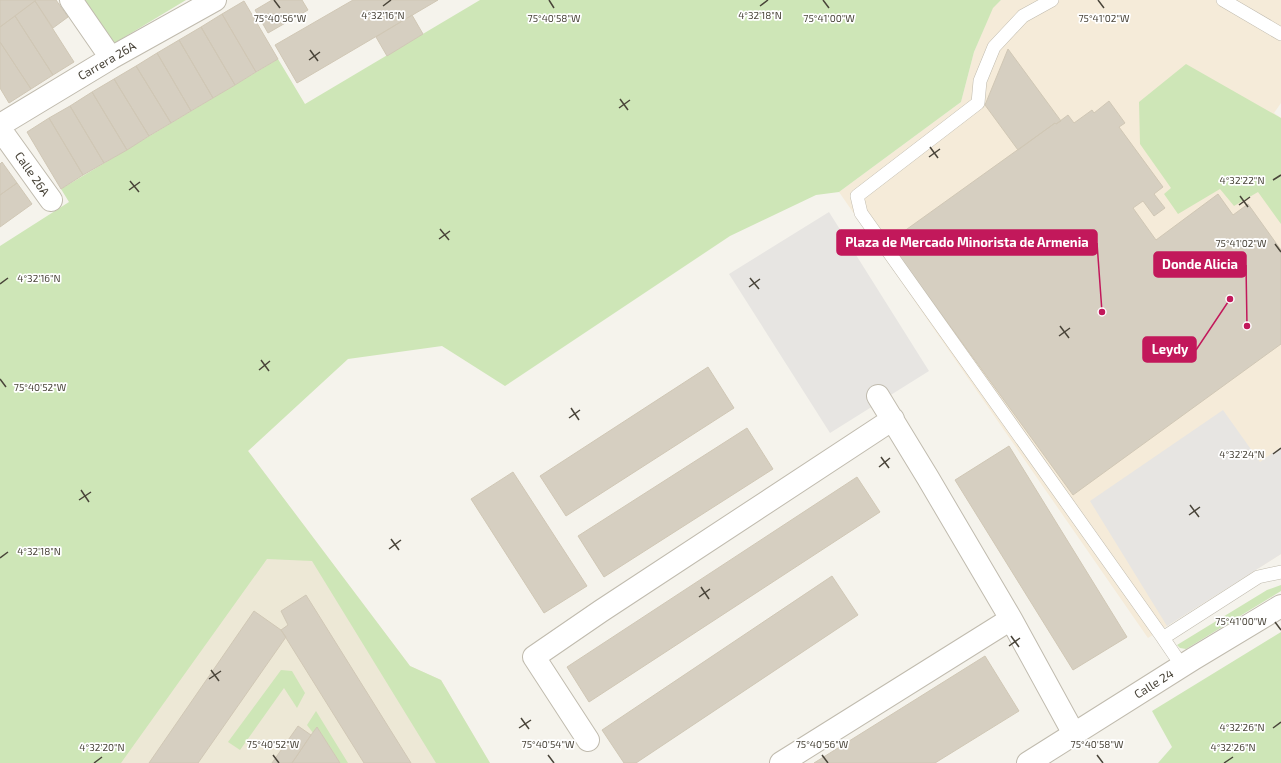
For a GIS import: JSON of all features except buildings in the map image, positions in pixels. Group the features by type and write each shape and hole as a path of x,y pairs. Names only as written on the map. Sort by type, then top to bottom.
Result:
{"street":[{"path":"71,0 111,58"},
{"name":"Carrera 26A","path":"0,125 111,58 215,0"},
{"name":"Calle 26A","path":"0,129 51,200"},
{"path":"878,396 1010,619 1074,734"},
{"path":"588,740 534,657 608,606 893,419"},
{"name":"Calle 24","path":"1028,763 1182,666 1281,606"},
{"path":"781,763 1010,619"}],"lane":[{"path":"1052,0 1023,16 994,47 980,81 978,103 857,196 861,213 1182,666"},
{"path":"1223,0 1281,34"},
{"path":"1163,638 1258,577 1281,572"}],"shaded area":[{"path":"1001,0 1281,0 1281,103 1274,113 1281,118 1281,554 1148,638 839,192 961,102 974,52 993,7"},
{"path":"829,212 929,371 830,433 729,274"},
{"path":"1223,410 1260,462 1281,447 1281,554 1167,626 1090,501"},
{"path":"248,451 410,666 441,680 490,763 53,763"}],"green space":[{"path":"84,0 186,0 113,44"},
{"path":"480,0 1001,0 993,8 974,52 961,102 839,192 816,195 730,236 505,386 442,346 348,359 248,451 410,666 441,680 490,763 436,763 312,561 267,559 121,763 0,763 0,246 69,202 61,189 278,59 305,104"},
{"path":"1186,64 1281,118 1281,224 1258,192 1234,206 1220,189 1178,214 1164,194 1171,188 1140,144 1139,102"},
{"path":"1281,585 1281,591 1186,649 1180,648 1177,645 1267,590"},
{"path":"1281,632 1281,763 1158,763 1172,747 1152,711"},
{"path":"281,670 292,671 305,693 297,708 284,688 240,750 228,742"},
{"path":"316,711 348,763 340,763 317,727 313,733 307,725"}],"place":[{"name":"Leydy","path":"1230,299"},
{"name":"Plaza de Mercado Minorista de Armenia","path":"1102,312"},
{"name":"Donde Alicia","path":"1247,326"}]}
